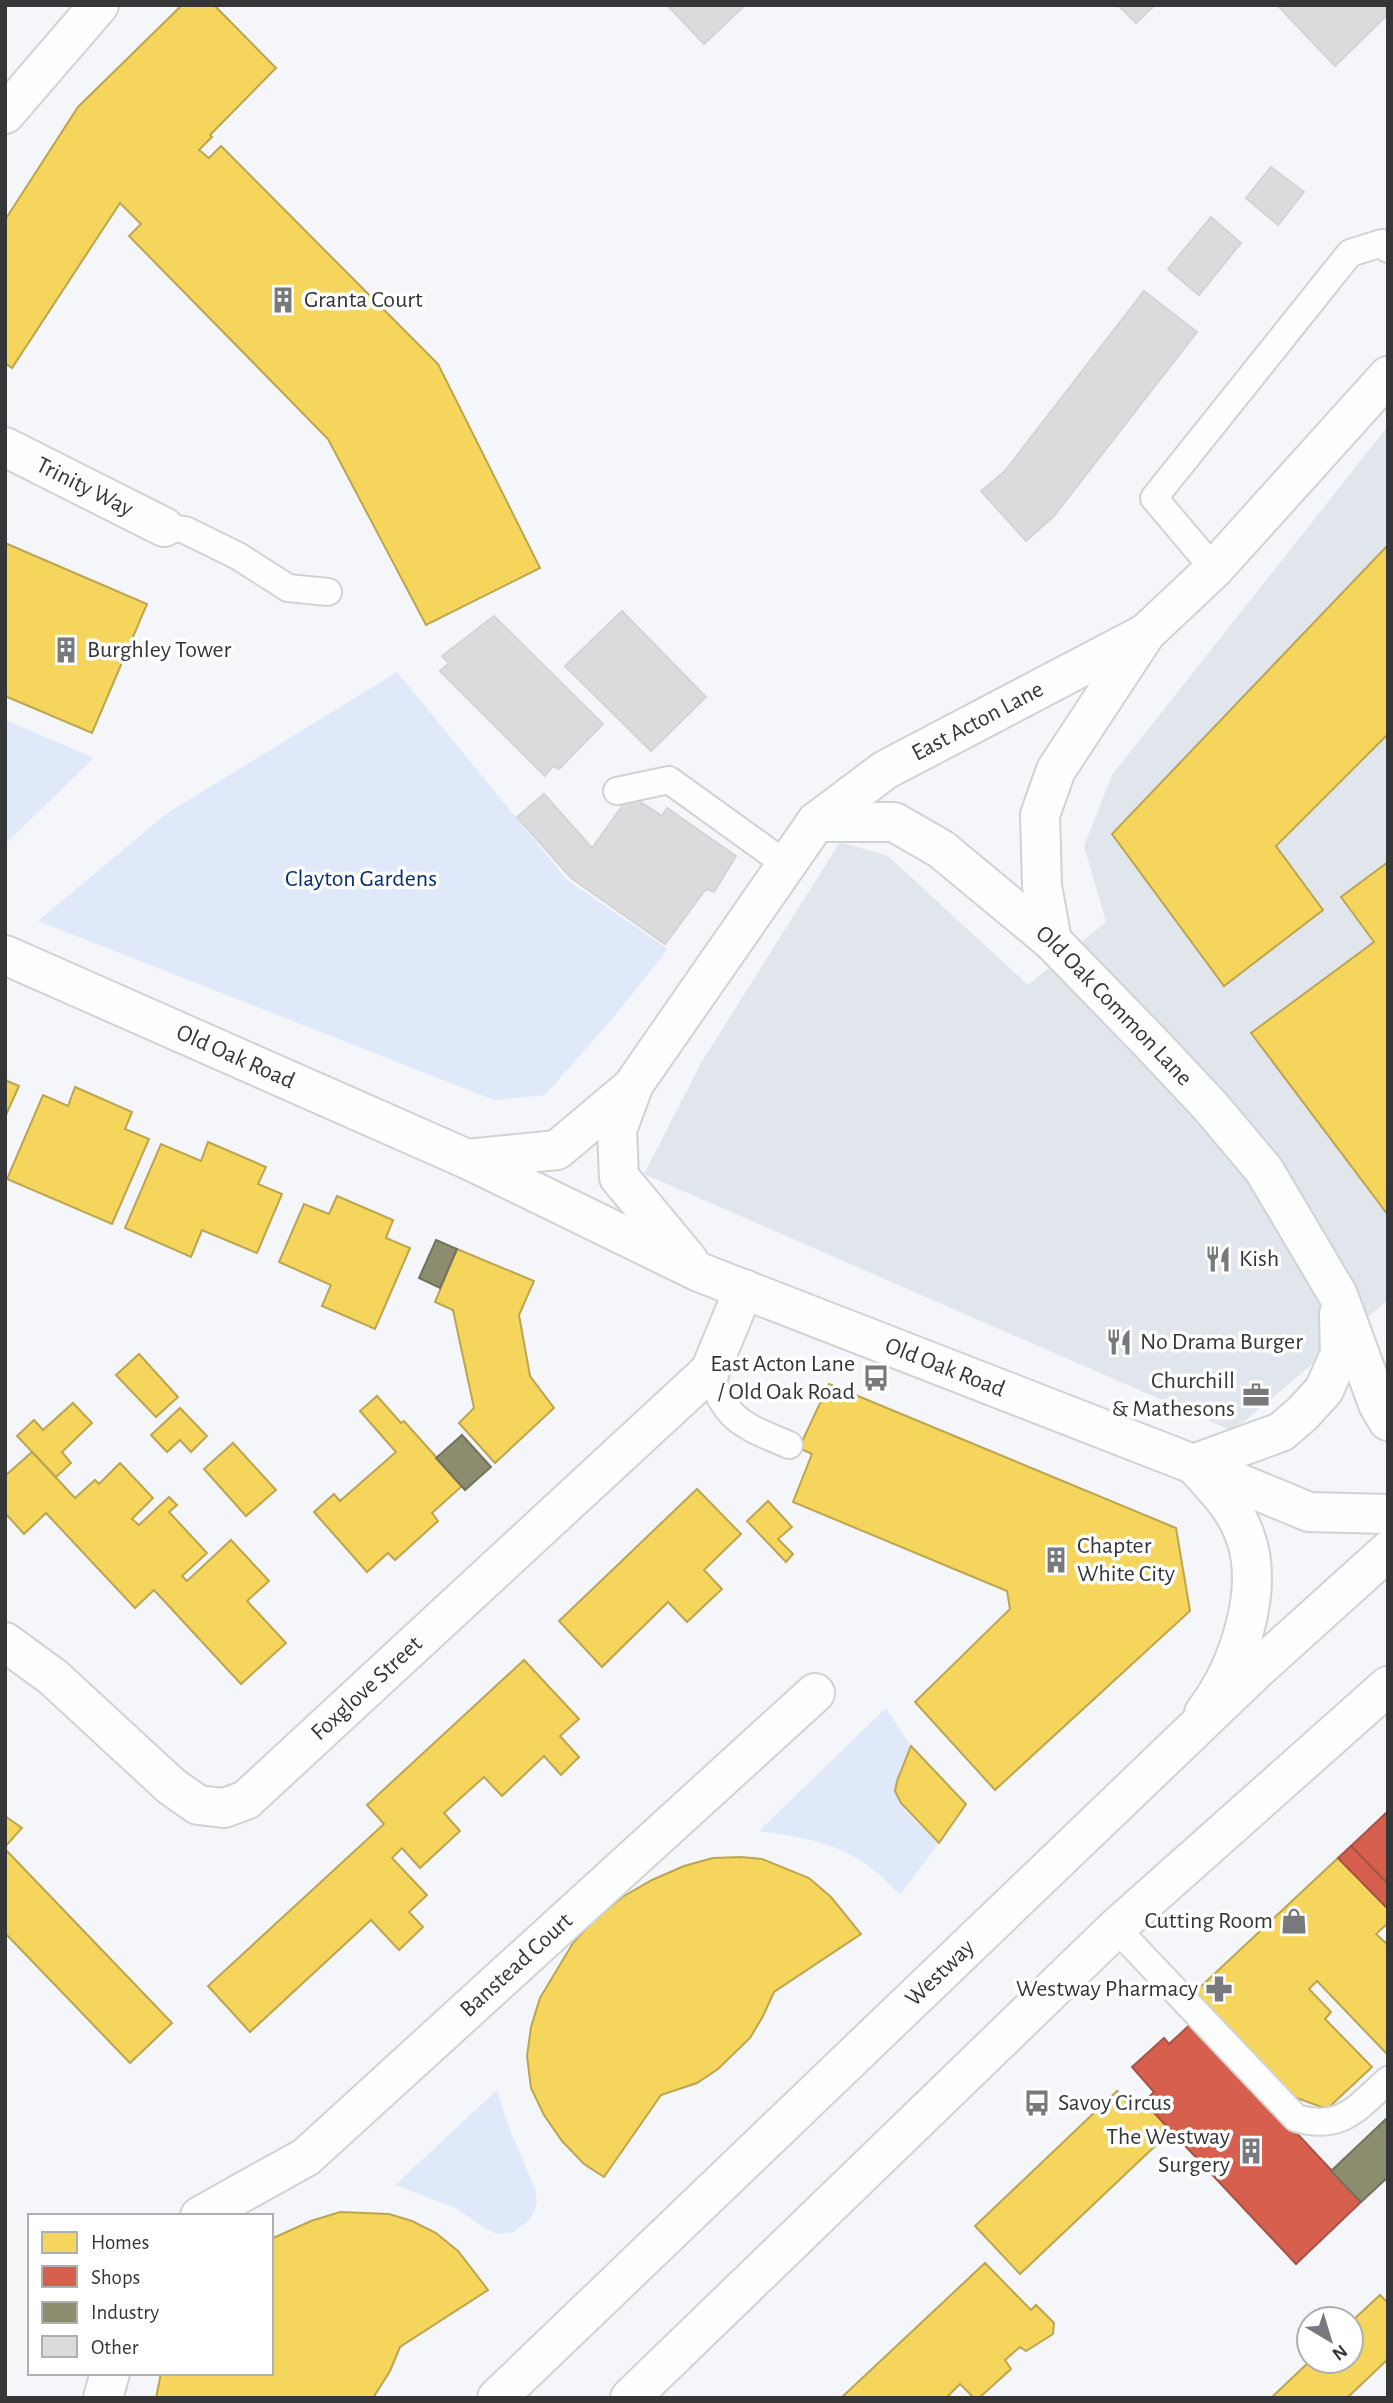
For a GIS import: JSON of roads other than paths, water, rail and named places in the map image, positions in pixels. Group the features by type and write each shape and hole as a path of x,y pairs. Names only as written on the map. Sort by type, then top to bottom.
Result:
{"main road":[{"path":"5,114 99,5"},
{"name":"East Acton Lane","path":"1052,941 1042,886 1041,815 1056,771 1146,633 1214,569 1388,376"},
{"name":"Trinity Way","path":"5,446 164,527"},
{"name":"East Acton Lane","path":"634,1084 816,822 885,771 1146,633"},
{"name":"Old Oak Common Lane","path":"816,822 894,822 941,849 1052,941 1211,1107 1265,1170 1338,1294 1388,1354"},
{"name":"Old Oak Road","path":"5,955 467,1159 699,1272 1193,1464 1309,1512 1388,1514"},
{"name":"Old Oak Road","path":"467,1159 557,1150 634,1084"},
{"name":"Old Oak Road","path":"634,1084 617,1130 619,1177 699,1272"},
{"name":"Foxglove Street","path":"5,1642 53,1677 171,1786 198,1805 223,1808 246,1800 710,1371 744,1289"},
{"name":"Old Oak Common Lane","path":"1338,1294 1378,1404 1388,1421"},
{"name":"Old Oak Common Lane","path":"1193,1464 1281,1432 1324,1390 1340,1354 1338,1294"},
{"name":"Old Oak Road","path":"1174,1751 1209,1706 1229,1672 1251,1604 1251,1574 1246,1537 1230,1504 1193,1464"},
{"name":"Westway","path":"497,2398 1289,1639 1388,1551"},
{"path":"630,2398 1116,1928 1388,1686"},
{"name":"Banstead Court","path":"205,2214 306,2157 815,1693"},
{"path":"103,2398 109,2375"}],"lane":[{"path":"1214,569 1154,498 1350,253 1382,243 1388,249"},
{"path":"164,527 185,530 238,556 288,588 328,592"},
{"path":"617,791 669,780 787,865"},
{"path":"710,1371 724,1407 736,1419 789,1445"},
{"path":"1116,1928 1296,2118 1314,2123 1334,2122 1358,2107 1388,2080"}],"place":[{"name":"Granta Court","path":"283,300"},
{"name":"Burghley Tower","path":"66,650"},
{"name":"Kish","path":"1218,1259"},
{"name":"No Drama Burger","path":"1119,1342"},
{"name":"East Acton Lane / Old Oak Road","path":"876,1378"},
{"name":"Churchill & Mathesons","path":"1256,1395"},
{"name":"Chapter White City","path":"1056,1560"},
{"name":"Cutting Room","path":"1294,1921"},
{"name":"Westway Pharmacy","path":"1219,1989"},
{"name":"Savoy Circus","path":"1037,2103"},
{"name":"The Westway Surgery","path":"1251,2151"}],"park label":[{"name":"Clayton Gardens","path":"361,879"}]}
